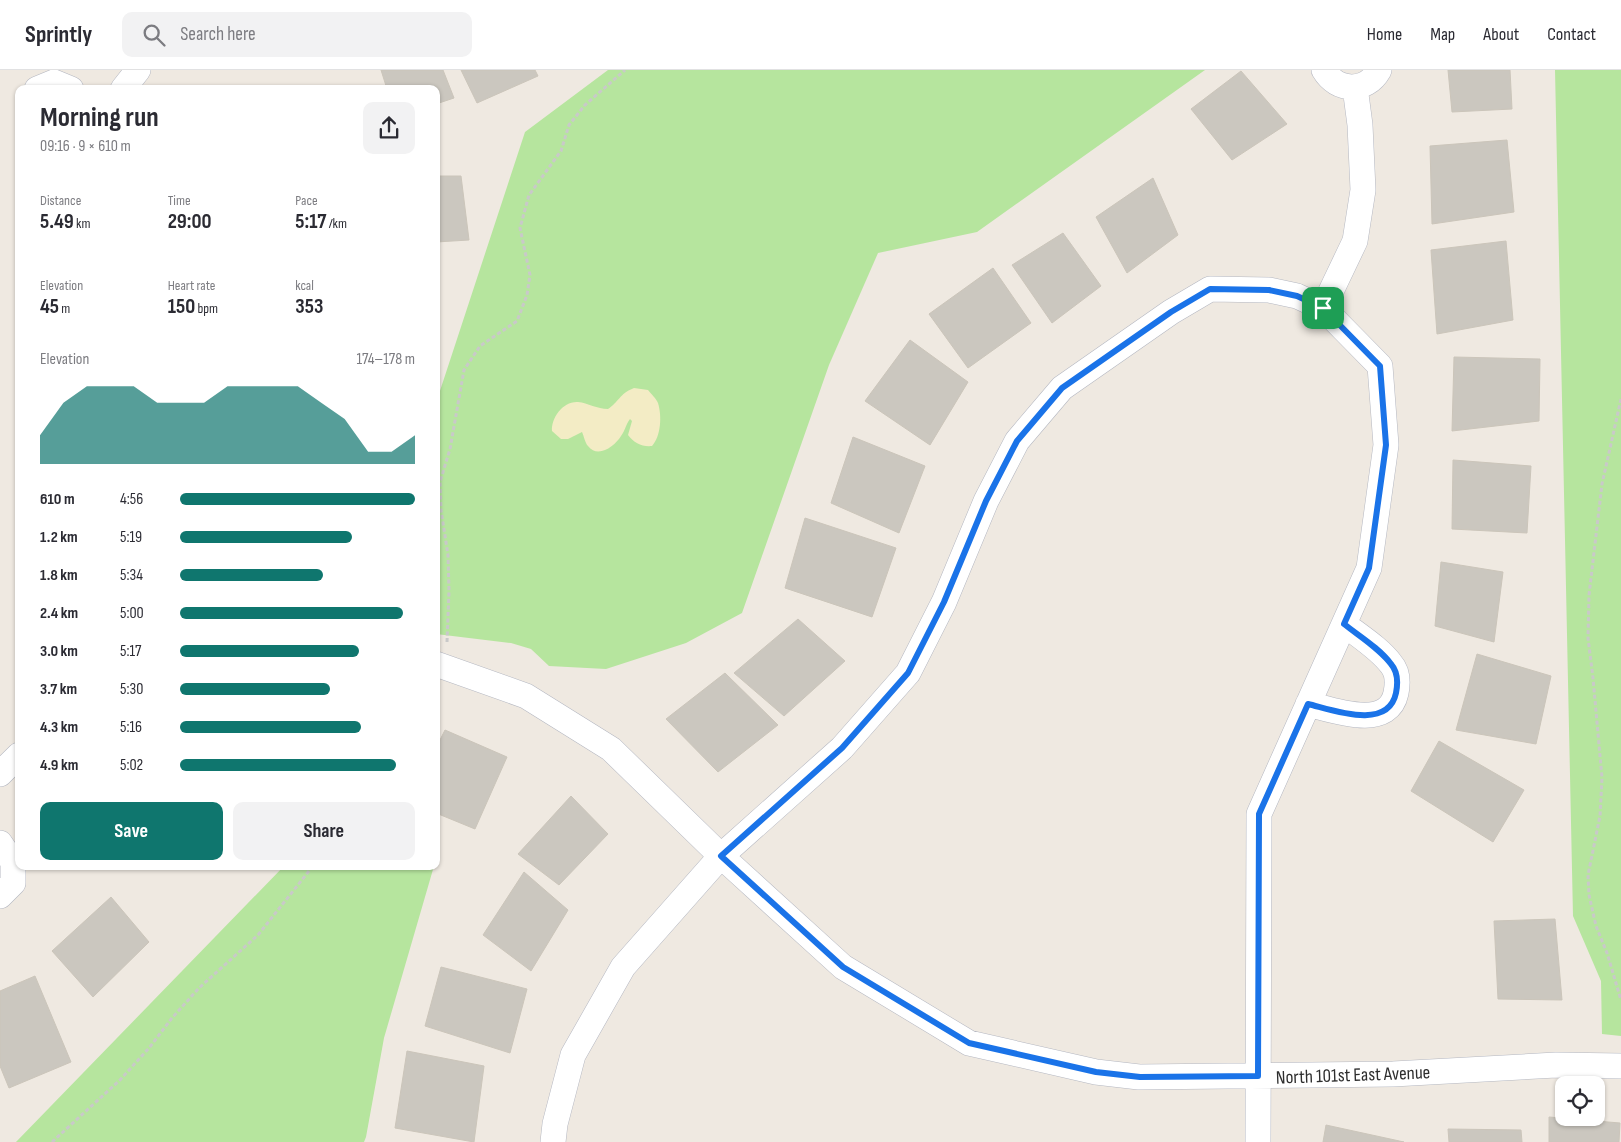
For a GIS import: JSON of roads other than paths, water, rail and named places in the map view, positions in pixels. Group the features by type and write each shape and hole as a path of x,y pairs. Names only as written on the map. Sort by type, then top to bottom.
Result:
{"street":[{"path":"126,85 138,70"},
{"path":"1324,70 1328,77 1338,84 1355,87 1371,81 1379,70"},
{"path":"47,85 54,82 61,85"},
{"path":"1323,308 1355,241 1363,190 1360,125 1355,87"},
{"path":"553,1142 555,1124 573,1055 623,967 721,856 842,748 908,673 944,602 986,501 1017,441 1062,388 1171,312 1210,289 1269,290 1297,296 1323,308 1380,366 1386,445 1369,568 1259,814 1258,1142"},
{"path":"1308,704 1360,716 1374,715 1388,708 1396,695 1398,676 1392,664 1344,624"},
{"name":"North 101st East Avenue","path":"440,657 526,696 611,749 721,856 843,967 969,1043 1096,1072 1140,1077 1393,1074 1556,1065 1621,1066"},
{"path":"0,774 15,760"},
{"path":"0,843 13,862 13,883 0,896"}]}
